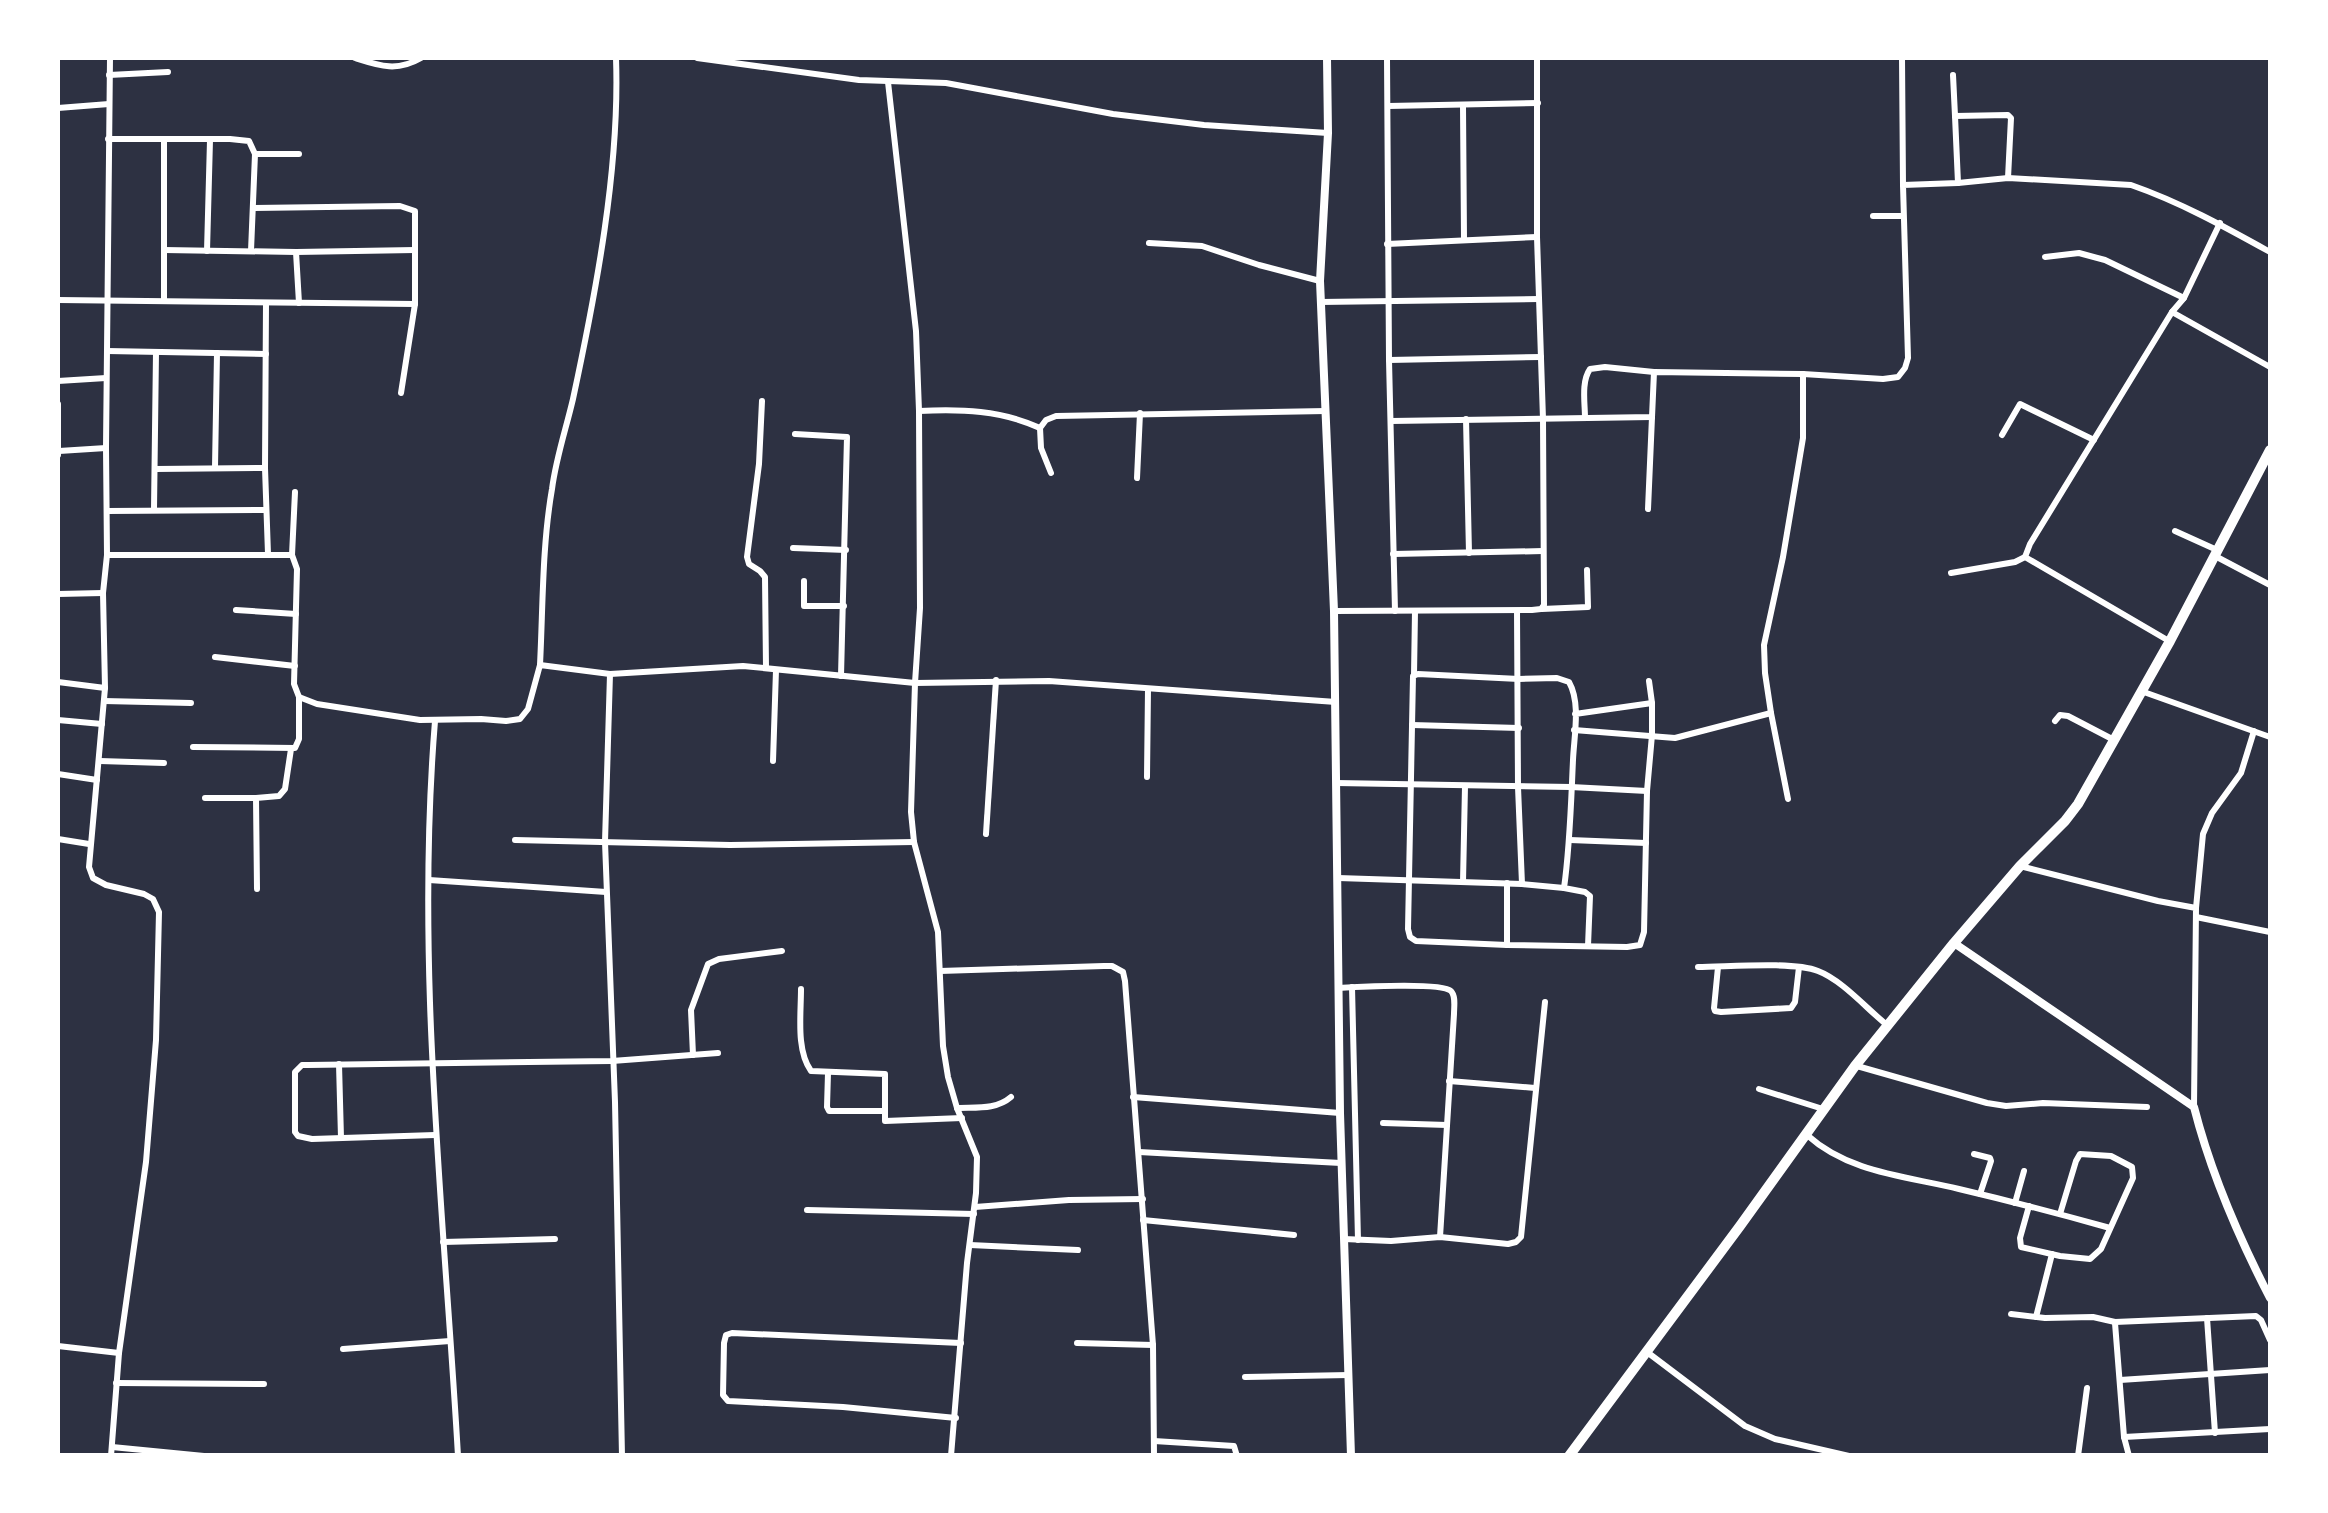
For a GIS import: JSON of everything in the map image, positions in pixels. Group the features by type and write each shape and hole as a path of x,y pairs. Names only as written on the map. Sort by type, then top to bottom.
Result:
{"highway":[{"path":"1568,1456 1856,1066 2020,866 2078,804 2170,641 2270,450"}],"street":[{"path":"110,58 105,688 89,867 93,878 106,885 153,899 158,912 156,1040 146,1162 119,1352 111,1452 204,1456"},
{"path":"355,58 386,68 420,58"},
{"path":"299,697 318,704 434,721 506,721 520,719 528,709 540,664 552,485 598,266 615,136 616,58"},
{"path":"697,58 888,82 946,83 1113,114 1204,125 1328,132"},
{"path":"1328,58 1320,302 1334,611 1341,1164 1351,1456"},
{"path":"1388,58 1388,360 1395,610"},
{"path":"1537,58 1545,600 1541,608"},
{"path":"1585,418 1585,382 1590,370 1605,367 1882,380 1902,374 1908,358 1902,58"},
{"path":"109,74 168,72"},
{"path":"1953,75 1958,183"},
{"path":"888,82 916,330 919,411 920,608 911,812 914,842 936,922 948,1077 976,1158 952,1456"},
{"path":"1388,106 1538,103"},
{"path":"58,108 109,104"},
{"path":"1463,106 1464,239"},
{"path":"1955,116 2010,116 2008,178"},
{"path":"108,139 249,142 255,154 251,251"},
{"path":"164,140 164,301"},
{"path":"207,251 210,140"},
{"path":"255,154 299,154"},
{"path":"1903,185 2008,178 2131,185 2220,224 2270,252"},
{"path":"253,208 406,206 415,211 414,304 401,392"},
{"path":"1873,216 1904,216"},
{"path":"1951,573 2025,557 2184,298 2220,224"},
{"path":"1387,244 1537,238"},
{"path":"1149,242 1202,246 1320,281"},
{"path":"164,250 416,250"},
{"path":"296,252 298,303"},
{"path":"2045,257 2078,252 2105,260 2184,298"},
{"path":"1320,302 1539,299"},
{"path":"58,300 414,304"},
{"path":"266,302 268,554"},
{"path":"2172,312 2270,367"},
{"path":"108,351 266,354"},
{"path":"154,510 156,352"},
{"path":"215,468 217,353"},
{"path":"1388,360 1541,356"},
{"path":"1648,509 1654,372"},
{"path":"1788,799 1771,713 1764,646 1804,438 1804,374"},
{"path":"58,380 106,378"},
{"path":"762,401 759,464 747,558 765,578 766,668"},
{"path":"58,404 58,453 106,448"},
{"path":"2002,435 2020,404 2094,440"},
{"path":"919,411 966,409 1006,416 1040,428"},
{"path":"1051,473 1041,448 1040,428 1056,416 1327,411"},
{"path":"1137,478 1140,413"},
{"path":"1390,421 1652,417"},
{"path":"1466,419 1469,553"},
{"path":"795,434 848,438 841,676"},
{"path":"155,468 265,468"},
{"path":"2258,473 2270,480"},
{"path":"194,747 291,749 298,744 299,697 294,666 298,569 292,555 296,492"},
{"path":"107,511 266,510"},
{"path":"2175,532 2270,585"},
{"path":"793,548 846,550"},
{"path":"1393,554 1543,551"},
{"path":"107,555 292,555"},
{"path":"2025,557 2170,641"},
{"path":"1334,611 1588,607 1587,570"},
{"path":"804,580 804,606 844,606"},
{"path":"58,594 104,593"},
{"path":"236,610 296,614"},
{"path":"1414,610 1408,930 1412,939 1588,946 1635,946 1643,940 1652,735 1649,681"},
{"path":"1517,610 1522,884"},
{"path":"215,657 294,666"},
{"path":"540,664 610,674 743,666 915,683 1049,681 1336,702"},
{"path":"773,762 776,670"},
{"path":"610,674 604,842 622,1456"},
{"path":"1414,676 1557,678 1569,682 1574,692 1575,714 1564,888"},
{"path":"986,834 996,680"},
{"path":"58,682 105,688"},
{"path":"1147,777 1148,689"},
{"path":"2141,691 2270,737"},
{"path":"104,701 191,703"},
{"path":"1575,714 1652,704"},
{"path":"1574,730 1675,738 1771,713"},
{"path":"2055,721 2060,715 2068,716 2114,740"},
{"path":"58,720 102,724"},
{"path":"434,721 428,880 431,1062 458,1456"},
{"path":"1412,725 1518,728"},
{"path":"2254,731 2241,773 2212,813 2203,834 2196,912 2194,1107 2222,1196 2270,1298"},
{"path":"205,798 276,797 284,793 291,749"},
{"path":"100,761 164,763"},
{"path":"58,774 98,780"},
{"path":"1336,783 1647,791"},
{"path":"1463,882 1464,786"},
{"path":"256,798 258,889"},
{"path":"58,838 89,844"},
{"path":"515,840 730,845 914,842"},
{"path":"1570,840 1646,842"},
{"path":"2020,866 2270,932"},
{"path":"1338,878 1507,883 1585,892 1590,896 1588,946"},
{"path":"428,880 606,892"},
{"path":"1507,883 1507,945"},
{"path":"1954,944 2194,1107"},
{"path":"693,1055 690,1018 708,964 719,959 782,951"},
{"path":"940,971 1104,966 1119,968 1125,981 1153,1345 1154,1456"},
{"path":"1698,966 1817,970 1830,976 1888,1026"},
{"path":"1718,966 1714,1008 1721,1012 1791,1008 1799,967"},
{"path":"1338,988 1428,986 1451,991 1454,1014 1440,1237"},
{"path":"1352,988 1358,1240"},
{"path":"801,989 804,1062 811,1071 885,1074 888,1122 962,1118"},
{"path":"1344,1239 1440,1237 1516,1242 1520,1237 1545,1002"},
{"path":"436,1136 303,1138 295,1132 295,1072 302,1066 339,1064 612,1061 718,1053"},
{"path":"339,1064 341,1138"},
{"path":"1856,1066 2006,1106 2147,1107"},
{"path":"828,1073 829,1111 885,1112"},
{"path":"1449,1081 1535,1088"},
{"path":"1759,1088 1825,1110"},
{"path":"957,1108 993,1106 1012,1097"},
{"path":"1134,1097 1340,1113"},
{"path":"1384,1123 1446,1125"},
{"path":"1807,1135 1821,1148 1875,1171 2110,1228"},
{"path":"1139,1152 1341,1164"},
{"path":"2029,1206 2019,1244 2023,1248 2090,1258 2101,1249 2134,1174 2132,1166 2110,1156 2087,1153 2078,1157 2060,1214"},
{"path":"1974,1154 1991,1161 1980,1194"},
{"path":"2015,1202 2024,1171"},
{"path":"807,1210 974,1210 1069,1200 1143,1199"},
{"path":"1144,1220 1294,1235"},
{"path":"443,1242 555,1239"},
{"path":"970,1244 1078,1250"},
{"path":"2036,1317 2052,1254"},
{"path":"2011,1314 2115,1322 2256,1316 2270,1340"},
{"path":"2207,1318 2215,1433"},
{"path":"2115,1322 2129,1456"},
{"path":"956,1418 728,1401 723,1395 724,1337 732,1333 961,1343"},
{"path":"342,1349 450,1341"},
{"path":"1077,1343 1153,1345"},
{"path":"58,1346 119,1352"},
{"path":"1646,1351 1745,1426 1808,1451 1849,1456"},
{"path":"2120,1380 2270,1370"},
{"path":"1244,1378 1348,1375"},
{"path":"116,1383 264,1384"},
{"path":"2078,1456 2087,1388"},
{"path":"2124,1437 2270,1429"},
{"path":"1154,1441 1234,1446 1237,1456"}]}
